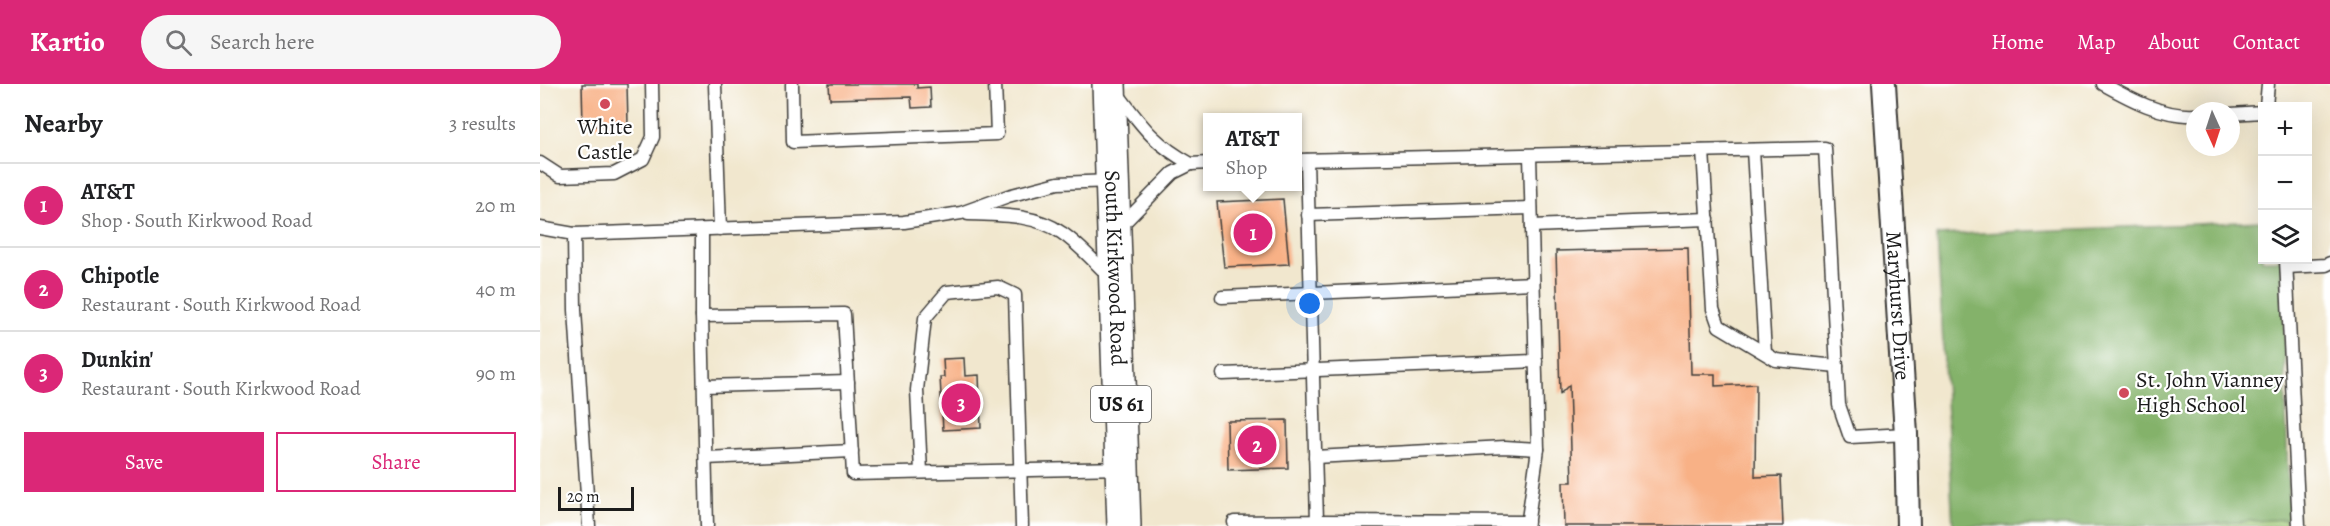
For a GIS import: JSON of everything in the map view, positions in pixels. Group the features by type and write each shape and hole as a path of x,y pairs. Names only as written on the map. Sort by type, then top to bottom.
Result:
{"main road":[{"name":"South Kirkwood Road","path":"1109,84 1124,526"}],"street":[{"name":"Maryhurst Drive","path":"1884,84 1906,434 1908,526"}],"lane":[{"path":"540,163 560,176 571,176 614,174 643,159 653,137 652,84"},
{"path":"715,84 720,229"},
{"path":"792,84 793,142 997,134 995,84"},
{"path":"1109,84 1154,140 1191,164"},
{"path":"2103,84 2135,102 2186,116"},
{"path":"2266,102 2268,84"},
{"path":"2240,113 2258,112"},
{"path":"1317,521 1308,215 1302,160 1826,148 1839,405 1850,436 1906,434"},
{"path":"1754,150 1765,353"},
{"path":"1703,151 1713,309 1719,326 1776,360 1837,366"},
{"path":"1234,526 1234,522 1317,521 1528,524 1538,449 1530,156"},
{"path":"1114,233 1173,173 1191,164 1203,163"},
{"path":"540,228 574,234 903,222 961,213 1008,196 1058,183 1112,181"},
{"path":"1308,215 1531,208"},
{"path":"961,213 1010,216 1041,222 1062,233 1116,282"},
{"path":"1532,226 1708,219"},
{"path":"702,230 707,526"},
{"path":"574,234 575,310 589,526"},
{"path":"2306,264 2326,265 2330,263"},
{"path":"2286,264 2299,526"},
{"path":"1222,297 1311,295 1533,283"},
{"path":"921,472 917,390 925,318 947,292 998,286 1015,295 1022,526"},
{"path":"702,316 844,314 854,474 1123,468"},
{"path":"1222,374 1536,361"},
{"path":"704,386 848,382"},
{"path":"1316,457 1505,447 1538,449"},
{"path":"706,458 852,451"}],"green space":[{"path":"2258,221 2258,264 2282,264 2289,519 2170,526 1953,526 1937,235"},
{"path":"2285,517 2286,526 2132,526"}],"building":[{"name":"White Castle","path":"582,84 627,84 628,125 583,126"},
{"path":"829,84 917,84 917,88 930,87 931,107 912,108 911,97 830,99"},
{"path":"1283,199 1289,264 1224,267 1217,202"},
{"path":"1688,248 1691,374 1715,374 1715,386 1756,384 1755,477 1781,476 1783,526 1564,526 1563,482 1572,482 1569,385 1560,394 1556,251"},
{"path":"964,358 965,376 979,375 981,428 943,430 940,377 944,377 943,359"},
{"path":"1287,420 1288,468 1228,470 1227,421"}],"place":[{"name":"White Castle","path":"605,104"},
{"name":"AT&T","path":"1253,233"},
{"name":"St. John Vianney High School","path":"2124,393"},
{"name":"Dunkin'","path":"961,403"},
{"name":"Chipotle","path":"1257,445"}]}
